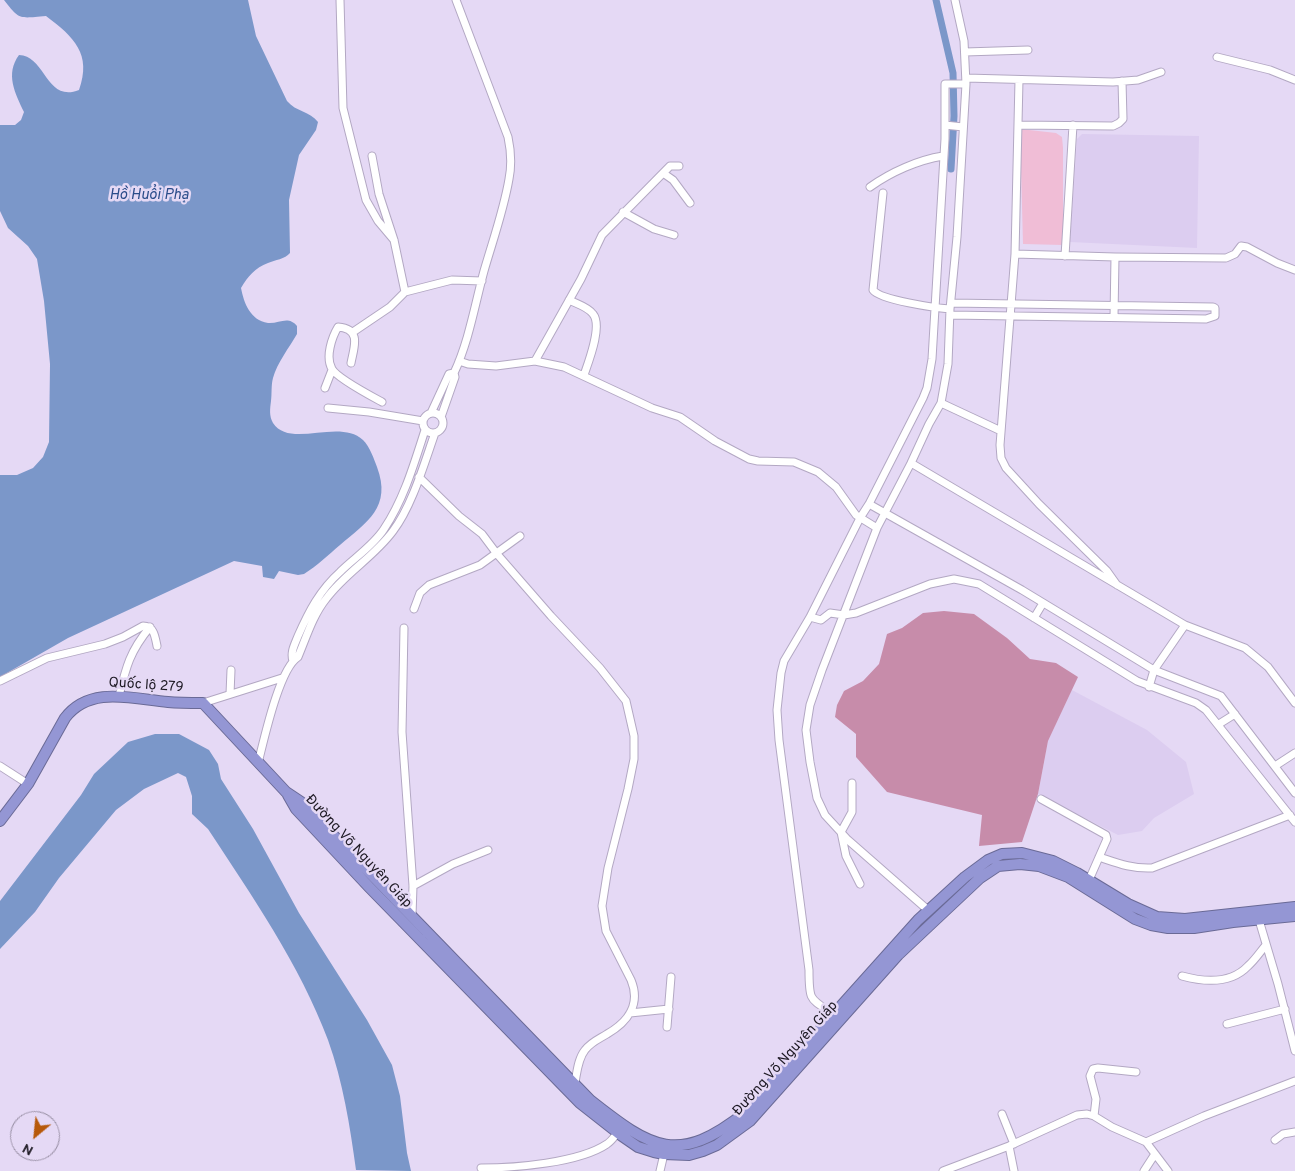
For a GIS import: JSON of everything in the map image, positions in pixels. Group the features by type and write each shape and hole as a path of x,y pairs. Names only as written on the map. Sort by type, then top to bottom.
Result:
{"highway":[{"name":"Quốc lộ 279","path":"0,821 28,784 70,711 88,700 100,696 119,696 168,702 203,703"},
{"path":"203,703 258,763"},
{"name":"Đường Võ Nguyên Giáp","path":"258,763 286,792 301,802 573,1090 590,1100 638,1146 664,1154 696,1153 717,1145 750,1121 928,911 965,877 988,860 1002,854 1022,853 1042,857 1069,868 1128,904 1157,917 1185,919 1295,907"},
{"name":"Đường Võ Nguyên Giáp","path":"620,1129 649,1141 676,1146 700,1141 715,1134 746,1112 898,955 980,878 998,866 1020,864 1039,866 1054,871 1068,877 1136,919 1151,925 1168,928 1194,928 1295,916"},
{"name":"Đường Võ Nguyên Giáp","path":"405,914 573,1090"}],"street":[{"path":"340,0 343,108 366,200 378,221 394,240"},
{"path":"258,763 282,678 293,661 298,657 324,600 394,530 419,477 435,433 442,427 441,417 455,377 454,373 482,281 509,178 510,148 456,0"},
{"path":"928,911 841,832 825,814 818,798 810,762 806,730 810,705 877,528 941,403 948,364 966,81 963,33 955,0"},
{"path":"965,52 1028,50"},
{"path":"1217,57 1270,70 1295,80"},
{"path":"838,1017 812,1000 809,993 809,970 779,740 777,710 781,673 784,661 810,617 927,388 932,359 943,156 950,126 950,84 966,81 1019,80 1122,81 1144,79 1162,72"},
{"path":"1019,80 1015,254 1000,445 1002,458 1006,468 1039,504 1107,570 1117,585"},
{"path":"1018,125 1113,126 1123,119 1122,81"},
{"path":"950,126 963,126"},
{"path":"1065,256 1074,126"},
{"path":"372,156 379,194 394,240 405,292"},
{"path":"870,186 890,174 909,166 943,156"},
{"path":"535,361 602,235 622,212 670,166 680,166"},
{"path":"663,173 672,180 690,203"},
{"path":"883,193 873,290 881,296 935,308 1010,315 1211,319 1215,316 1216,312 1213,307 1011,303 950,309"},
{"path":"622,212 654,229 674,235"},
{"path":"1015,254 1226,258 1235,254 1241,246 1247,247 1295,270"},
{"path":"1114,317 1115,257"},
{"path":"353,332 390,307 405,292 452,280 482,281"},
{"path":"569,300 593,313 595,318 594,346 584,375"},
{"path":"325,388 332,370 330,360 334,334 338,326 345,327 353,332 355,338 351,364"},
{"path":"459,361 468,364 496,366 535,361 564,367 652,408 680,417 721,444 749,459 794,462 818,472 836,487 851,510 877,528"},
{"path":"332,370 382,402"},
{"path":"293,661 291,655 297,638 309,611 320,593 375,540 394,512 403,494 425,430 423,427 424,417 431,413 449,374 454,373"},
{"path":"941,403 1001,430"},
{"path":"328,408 369,412 423,421"},
{"path":"431,413 441,417"},
{"path":"425,430 435,433"},
{"path":"911,463 1185,624 1245,648 1268,667 1295,703"},
{"path":"419,477 458,516 482,534 497,554 600,668 624,697 629,708 634,736 634,759 608,868 602,906 606,931 634,986 635,1003 630,1013 618,1027 596,1040 583,1052 573,1090"},
{"path":"869,504 1154,673 1221,696 1233,716 1295,793"},
{"path":"414,609 420,592 429,585 480,565 520,536"},
{"path":"810,617 821,620 830,613 844,615 868,610 930,584 954,579 979,584 1137,681 1196,703 1206,710 1220,723 1295,822"},
{"path":"1034,617 1041,606"},
{"path":"1150,686 1154,673 1185,624"},
{"path":"0,681 47,658 105,644 143,626 150,627"},
{"path":"150,627 156,637 158,646"},
{"path":"119,696 133,648 150,627"},
{"path":"404,628 402,732 413,886 405,914"},
{"path":"230,694 231,670"},
{"path":"203,703 282,678"},
{"path":"1220,723 1233,716"},
{"path":"1275,766 1295,753"},
{"path":"0,766 28,784"},
{"path":"852,783 852,812 841,832 846,856 860,884"},
{"path":"1041,799 1106,835 1107,839 1089,880"},
{"path":"1099,857 1128,867 1138,869 1152,868 1290,815"},
{"path":"413,886 453,864 488,850"},
{"path":"1259,920 1295,1051"},
{"path":"1182,976 1196,980 1220,980 1248,966 1266,945"},
{"path":"667,1027 671,977"},
{"path":"630,1013 669,1009"},
{"path":"1227,1024 1285,1009"},
{"path":"1094,1116 1096,1099 1090,1076 1093,1069 1136,1072"},
{"path":"1146,1142 1179,1126 1295,1081"},
{"path":"1002,1114 1011,1145 1014,1171"},
{"path":"943,1171 1011,1145 1077,1115 1087,1114 1146,1142 1168,1171"},
{"path":"481,1168 512,1168 581,1156 608,1144 620,1129"},
{"path":"1275,1140 1283,1134 1295,1132"},
{"path":"660,1171 664,1154"},
{"path":"1144,1171 1154,1154"}],"shaded area":[{"path":"1020,129 1056,133 1062,137 1063,245 1023,244"},
{"path":"1082,134 1199,136 1197,248 1070,242 1077,139"},
{"path":"944,611 974,614 1007,638 1030,659 1056,663 1078,677 1048,741 1038,794 1022,842 979,846 982,815 887,792 856,757 856,734 835,717 837,705 844,691 863,681 879,664 887,634 902,628 923,613"},
{"path":"1072,690 1147,730 1186,762 1194,794 1154,818 1142,831 1118,835 1038,794 1048,741"}],"water":[{"name":"Hồ Huổi Phạ","path":"4,0 248,0 256,36 287,101 315,118 318,122 316,130 299,155 289,200 290,253 256,270 249,276 241,288 246,305 252,315 268,323 287,320 297,326 297,334 280,361 273,378 271,418 273,423 281,430 291,434 341,432 353,434 363,440 370,450 377,467 381,481 381,493 379,503 368,521 304,574 298,575 279,571 274,579 263,577 262,566 234,561 68,638 0,677 0,475 17,475 33,468 43,457 49,442 50,364 44,301 37,259 28,246 8,228 0,211 0,125 15,125 21,120 24,112 15,91 12,76 15,62 19,55 28,57 53,85 60,90 68,92 79,90 83,66 82,56 78,47 65,31 46,16 21,17 17,15"},
{"path":"155,734 179,734 209,750 218,764 221,779 253,829 299,913 367,1020 392,1065 400,1096 411,1171 356,1170 342,1088 328,1040 317,1012 304,985 258,905 208,829 192,814 192,796 186,777 178,773 144,789 116,810 59,878 35,912 0,949 0,901 81,795 94,774 128,742"}],"waterway":[{"path":"936,0 953,73 954,116 951,169"}]}
